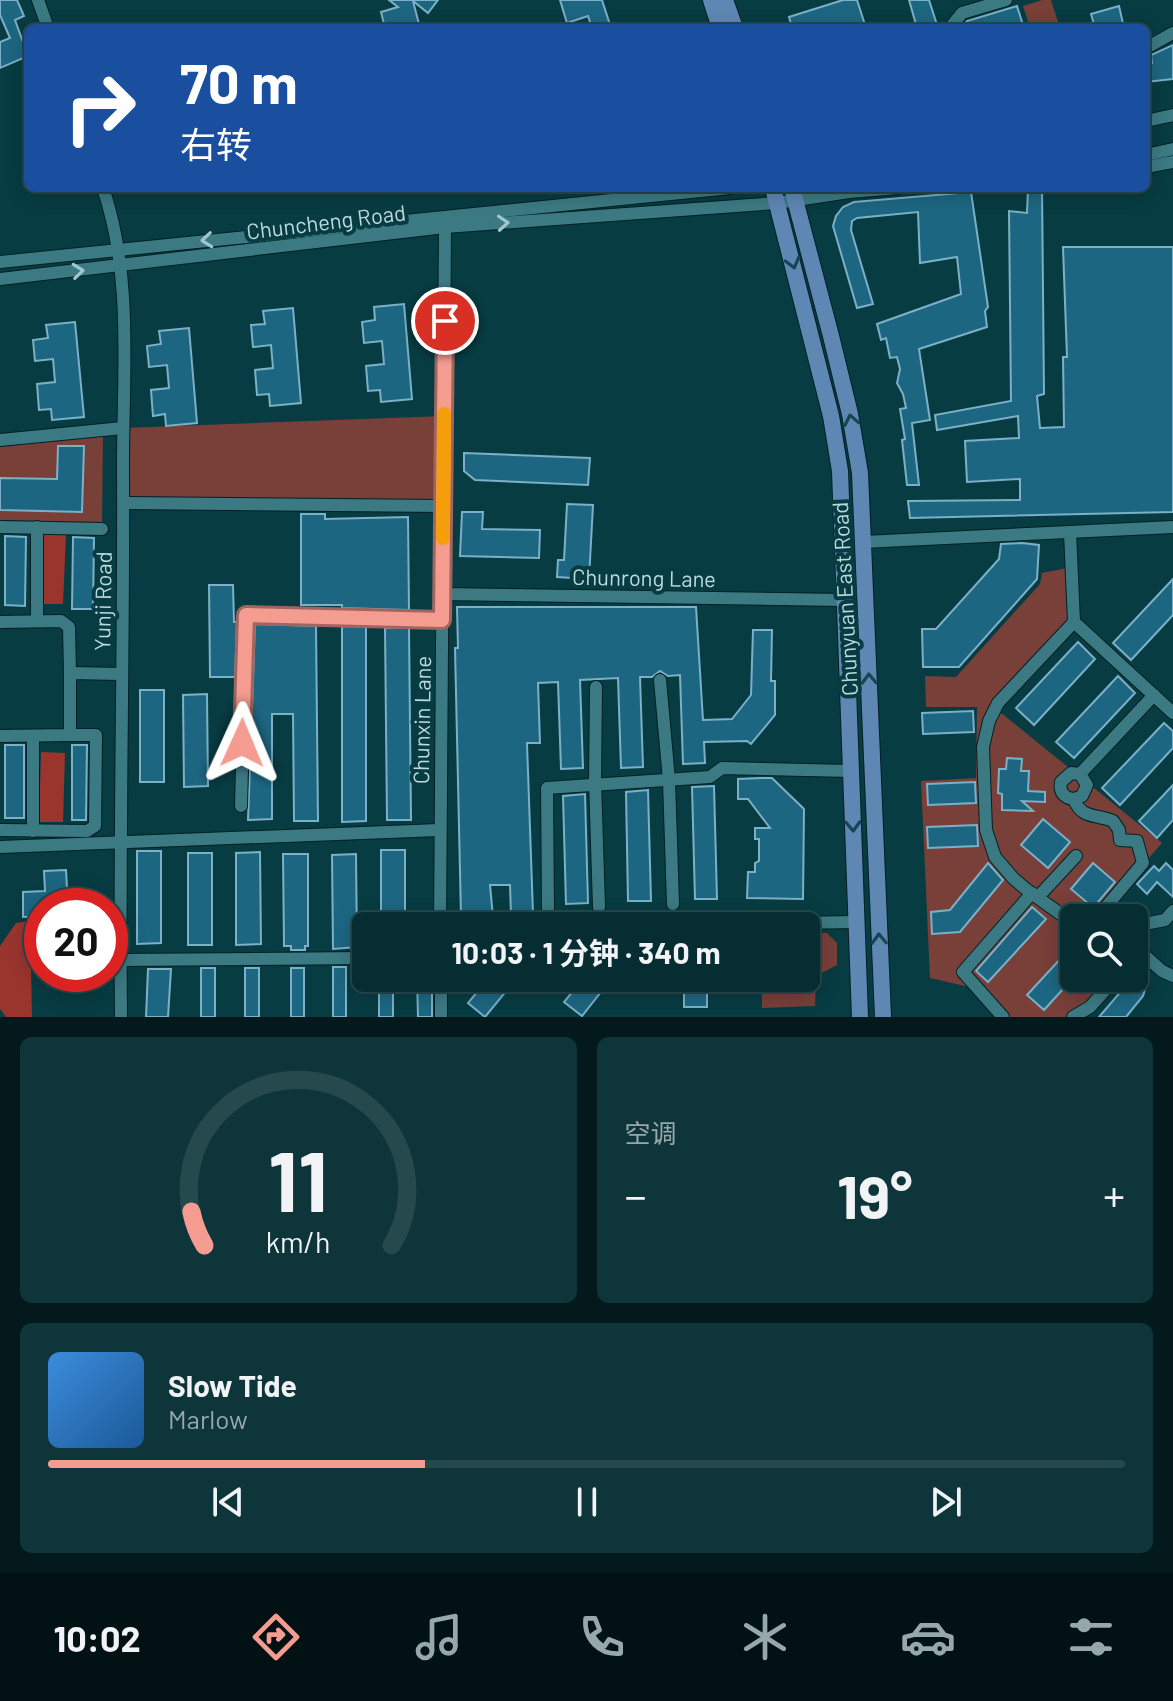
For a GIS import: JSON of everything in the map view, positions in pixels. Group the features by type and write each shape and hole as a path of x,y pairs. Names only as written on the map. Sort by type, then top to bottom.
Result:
{"main road":[{"path":"711,0 719,24"},
{"path":"725,0 734,24"},
{"name":"Chunyuan East Road","path":"794,194 850,414 860,473 883,1017"},
{"name":"Chunyuan East Road","path":"775,196 833,429 840,471 860,1017"}],"street":[{"path":"38,0 47,24"},
{"path":"953,24 962,13 1006,0"},
{"path":"1150,46 1173,33"},
{"path":"1150,120 1173,115"},
{"path":"1150,154 1173,149"},
{"path":"1150,166 1173,162"},
{"name":"Yunji Road","path":"104,192 122,266 124,503 119,888"},
{"name":"Chuncheng Road","path":"0,262 690,192"},
{"name":"Chuncheng Road","path":"0,279 445,227 828,192"},
{"name":"Chunxin Lane","path":"440,912 445,227"},
{"path":"0,440 123,428"},
{"path":"124,503 443,506"},
{"path":"0,527 102,529"},
{"path":"37,527 37,621"},
{"path":"863,542 1173,527"},
{"path":"1070,532 1074,622 1173,713"},
{"name":"Chunrong Lane","path":"442,594 844,600"},
{"path":"241,806 246,615 442,620"},
{"path":"0,622 61,621 69,627 70,735"},
{"path":"1060,914 1013,878 995,857 986,830 983,747 989,721 998,703 1074,622"},
{"path":"70,673 121,674"},
{"path":"660,680 669,780 673,904"},
{"path":"596,687 599,907"},
{"path":"1080,774 1086,780 1087,789 1082,796 1074,799 1063,795 1061,782 1067,775 1080,774 1154,695"},
{"path":"0,736 96,735 95,826 87,831 0,830"},
{"path":"33,736 33,831"},
{"path":"548,909 547,788 710,777 722,768 851,771"},
{"path":"1074,799 1078,810 1088,816 1113,821 1119,830 1120,840 1137,841 1143,863 1108,904"},
{"path":"0,847 439,830"},
{"path":"1003,1017 963,972 1076,856"},
{"path":"1148,923 1165,920 1173,911"},
{"path":"820,923 856,922"},
{"path":"128,960 352,958"},
{"path":"1148,958 1173,976"},
{"name":"Yunji Road","path":"121,992 121,1017"},
{"path":"441,992 441,1017"},
{"path":"1073,1017 1090,1007 1103,992"}],"shaded area":[{"path":"1051,0 1059,24 1029,24 1023,6"},
{"path":"444,416 443,506 124,503 123,428"},
{"path":"103,436 102,523 0,520 0,445"},
{"path":"42,534 66,535 63,604 39,604"},
{"path":"1072,567 1074,622 995,708 1162,843 1109,904 1060,904 1060,992 1101,992 1073,1017 1003,1017 978,989 930,978 921,781 976,778 977,707 926,707 925,676 956,677 1040,584 1042,573"},
{"path":"41,752 65,753 63,822 39,822"},
{"path":"24,922 24,992 31,992 32,1017 6,1017 0,1009 0,946 16,923"},
{"path":"820,933 827,933 837,943 837,965 820,974"},
{"path":"762,992 815,992 815,1006 762,1008"}],"building":[{"path":"0,0 17,0 24,16 15,20 24,45 24,58 0,68 0,42 10,38 0,15"},
{"path":"389,0 438,0 428,13 413,1 419,24 384,24 381,12 398,7"},
{"path":"560,0 602,0 610,24 591,24 588,16 567,23"},
{"path":"843,0 857,0 865,24 791,24 789,17"},
{"path":"909,0 929,0 937,24 916,24"},
{"path":"1017,6 1023,24 965,24"},
{"path":"1119,6 1123,24 1094,24 1091,14"},
{"path":"1173,45 1173,79 1150,82 1151,55"},
{"path":"971,192 988,307 985,311 987,327 919,349 930,420 912,423 919,485 907,485 900,409 906,408 897,383 900,369 897,357 890,358 886,338 881,340 877,324 961,294 957,257 920,263 918,212 857,218 852,221 851,230 873,304 857,308 833,226 843,207 854,202"},
{"path":"1028,192 1042,192 1044,394 1037,396 1040,428 1064,427 1063,357 1067,357 1063,247 1173,247 1173,512 910,518 908,501 1020,500 1020,479 967,482 965,441 1019,438 1018,416 937,430 935,415 1011,401 1009,211 1027,213"},
{"path":"404,304 412,399 381,402 380,390 368,391 366,366 384,364 382,341 364,343 362,322 375,320 374,307"},
{"path":"293,308 301,403 270,406 269,394 257,395 255,370 273,368 271,345 253,347 251,325 265,324 263,311"},
{"path":"75,322 84,417 52,420 51,409 39,410 37,384 55,382 53,359 35,361 33,340 48,338 46,325"},
{"path":"189,328 197,423 166,426 165,414 153,416 151,390 169,388 167,365 149,367 147,346 161,344 159,331"},
{"path":"58,446 84,446 82,512 0,510 0,478 57,479"},
{"path":"464,453 590,458 588,485 475,480 464,471"},
{"path":"567,504 593,505 589,579 557,577 558,560 564,560"},
{"path":"462,512 483,512 482,529 540,530 539,558 460,556"},
{"path":"301,514 325,514 325,519 408,517 409,610 301,605"},
{"path":"5,536 26,537 25,606 5,605"},
{"path":"73,537 94,538 93,609 72,609"},
{"path":"1001,544 1039,545 1037,579 959,667 923,667 922,629 936,629 999,559"},
{"path":"1173,579 1173,615 1131,660 1113,643"},
{"path":"209,585 233,585 234,622 237,622 235,677 210,677"},
{"path":"457,607 696,607 703,720 732,719 751,695 753,630 772,630 771,681 775,681 775,715 751,744 747,741 704,742 705,763 683,764 680,675 668,676 660,671 652,677 640,677 643,767 621,768 618,678 580,680 583,768 561,769 558,682 538,683 540,743 527,743 533,912 511,912 510,885 490,885 493,912 461,912 455,648 458,648"},
{"path":"255,624 316,626 318,821 294,821 293,714 272,714 272,819 248,820"},
{"path":"342,626 366,627 366,821 342,822"},
{"path":"385,628 409,628 411,820 387,820"},
{"path":"1078,642 1095,659 1034,725 1016,708"},
{"path":"1118,676 1135,693 1074,758 1056,742"},
{"path":"140,690 164,690 164,782 140,782"},
{"path":"207,694 208,786 184,787 183,695"},
{"path":"973,711 974,732 923,734 922,713"},
{"path":"1164,723 1173,731 1173,748 1120,805 1102,788"},
{"path":"5,745 24,745 24,818 5,818"},
{"path":"72,745 87,745 86,820 72,820"},
{"path":"1007,758 1022,759 1021,771 1029,771 1028,791 1045,792 1045,802 1022,801 1033,811 1002,810 1002,794 998,793 999,769 1006,769"},
{"path":"772,778 804,809 803,899 747,898 748,872 755,872 755,863 759,861 759,839 755,839 755,828 770,828 748,799 738,799 738,779"},
{"path":"975,782 976,803 928,805 927,784"},
{"path":"1173,785 1173,820 1157,838 1139,821"},
{"path":"714,786 717,899 695,899 692,787"},
{"path":"648,790 651,901 628,901 626,792"},
{"path":"585,794 588,903 566,904 563,796"},
{"path":"1043,819 1070,842 1048,868 1021,845"},
{"path":"977,825 978,846 928,848 927,827"},
{"path":"381,850 405,850 405,912 381,912"},
{"path":"137,851 161,851 161,943 137,944"},
{"path":"260,852 261,944 236,945 236,853"},
{"path":"188,853 212,853 212,945 188,945"},
{"path":"283,854 308,854 308,946 305,950 291,950 291,946 284,946"},
{"path":"356,854 357,912 352,912 352,947 333,949 332,855"},
{"path":"988,863 1003,880 960,932 932,934 931,912 950,910"},
{"path":"1093,863 1115,882 1098,904 1089,904 1071,889"},
{"path":"1166,863 1173,870 1173,897 1157,882 1147,894 1137,884 1154,866 1159,871"},
{"path":"66,870 67,888 45,888 44,871"},
{"path":"1032,907 1046,919 988,982 976,971"},
{"path":"1060,959 1060,992 1044,1010 1027,995"},
{"path":"333,967 346,967 346,1017 333,1017"},
{"path":"201,968 215,968 215,1017 201,1017"},
{"path":"245,968 259,968 259,1017 245,1017"},
{"path":"291,968 304,968 304,1017 291,1017"},
{"path":"148,969 171,969 168,1017 146,1017"},
{"path":"379,992 393,992 393,1017 379,1017"},
{"path":"417,992 432,992 432,1017 418,1017"},
{"path":"477,992 506,992 485,1017 468,1003"},
{"path":"572,992 601,992 582,1016 564,1002"},
{"path":"684,992 707,992 707,1007 684,1007"},
{"path":"1120,992 1144,992 1126,1017 1099,1017"}],"slow traffic":[{"path":"443,538 444,414"}],"route":[{"path":"242,743 246,615 442,620 445,321"}]}
